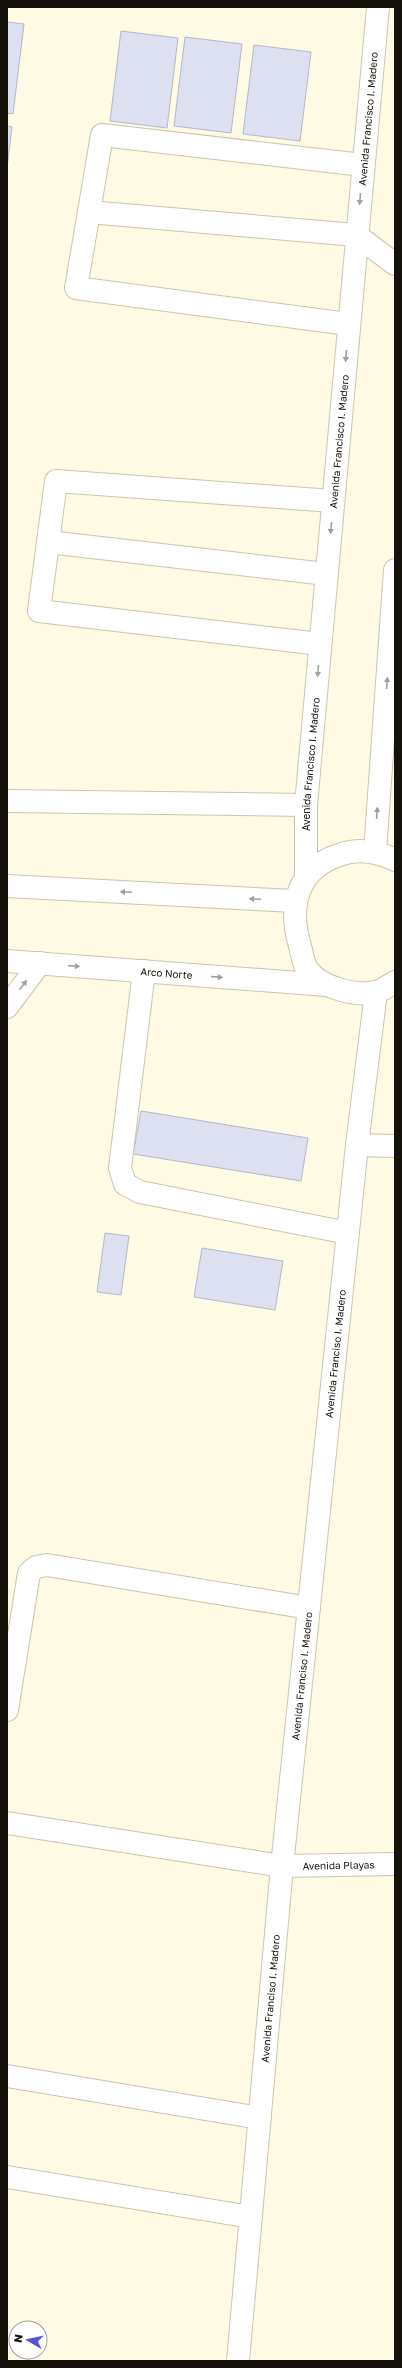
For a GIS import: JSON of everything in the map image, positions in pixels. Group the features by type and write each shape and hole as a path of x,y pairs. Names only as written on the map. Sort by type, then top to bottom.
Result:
{"main road":[{"name":"Avenida Francisco I. Madero","path":"306,876 306,805 356,235 378,7"},
{"path":"348,324 76,288 102,135 363,165"},
{"path":"89,212 356,235 395,264"},
{"path":"320,644 39,611 56,481 333,501"},
{"path":"48,542 326,574"},
{"path":"386,987 351,993 327,985 307,969 296,932 294,901 306,876 326,859 350,851 388,854 395,570"},
{"path":"7,801 306,805"},
{"path":"7,886 294,901"},
{"name":"Arco Norte","path":"7,961 327,985"},
{"path":"7,1007 40,963"},
{"path":"144,971 120,1168 125,1184 140,1192 348,1233"},
{"name":"Avenida Franciso I. Madero","path":"238,2361 282,1866 357,1145 386,987"},
{"path":"357,1145 395,1146"},
{"path":"7,1710 29,1573 36,1567 47,1565 309,1608"},
{"name":"Avenida Playas","path":"7,1823 282,1866 395,1864"},
{"path":"7,2076 260,2118"},
{"path":"7,2177 251,2217"}],"building":[{"path":"7,22 24,24 13,114 7,113"},
{"path":"121,31 178,38 167,128 110,121"},
{"path":"185,37 242,44 231,133 174,126"},
{"path":"254,45 311,52 300,141 243,134"},
{"path":"7,126 12,127 7,168"},
{"path":"141,1111 308,1138 301,1181 133,1154"},
{"path":"105,1233 129,1236 121,1295 97,1292"},
{"path":"202,1248 283,1261 275,1310 194,1297"}]}
